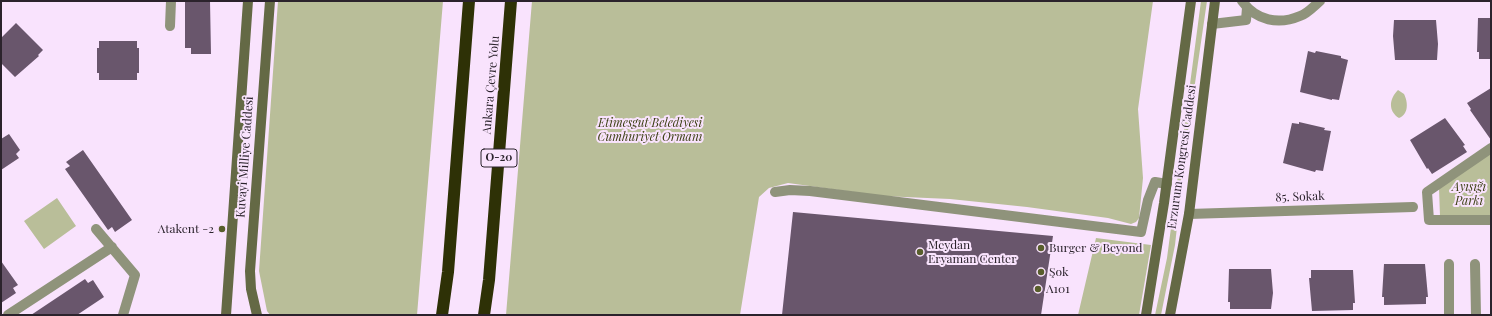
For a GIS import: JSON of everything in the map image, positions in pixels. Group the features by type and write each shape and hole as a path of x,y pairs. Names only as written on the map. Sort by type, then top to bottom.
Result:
{"highway":[{"path":"442,315 448,264 469,1"},
{"name":"Ankara Çevre Yolu","path":"484,315 512,1"}],"main road":[{"name":"Kuvayi Milliye Caddesi","path":"226,315 248,1"},
{"name":"Kuvayi Milliye Caddesi","path":"257,315 251,289 250,271 270,1"},
{"name":"Erzurum Kongresi Caddesi","path":"1146,315 1167,184 1190,1"},
{"name":"Erzurum Kongresi Caddesi","path":"1170,315 1189,214 1215,1"}],"street":[{"path":"170,26 171,1"},
{"path":"1245,4 1262,18 1276,22 1302,16 1320,1"},
{"path":"1212,24 1246,20 1245,4"},
{"path":"1491,148 1427,192 1429,220 1491,220"},
{"path":"775,192 790,190 810,191 1141,232 1148,200 1155,182 1167,184"},
{"name":"85. Sokak","path":"1189,214 1413,207"},
{"path":"96,228 135,275 123,315"},
{"path":"8,315 112,247"},
{"path":"1449,264 1449,315"},
{"path":"1475,264 1476,315"}],"green space":[{"path":"278,1 443,1 417,315 270,315 267,311 259,271"},
{"name":"Etimesgut Belediyesi Cumhuriyet Ormanı","path":"532,1 1153,1 1138,109 1143,178 1139,218 1136,222 1131,224 1108,218 1027,207 950,199 882,196 788,183 769,188 759,197 740,315 506,315"},
{"path":"1201,1 1207,1 1186,145 1175,245 1161,315 1155,315 1167,258"},
{"path":"1398,90 1404,94 1407,104 1405,114 1399,118 1395,115 1391,108 1391,101"},
{"name":"Ayışığı Parkı","path":"1491,152 1491,217 1440,216 1439,188"},
{"path":"57,198 76,226 44,249 24,221"},
{"path":"1096,238 1151,245 1139,315 1078,315"}],"building":[{"path":"185,1 210,1 211,54 191,54 191,48 185,48"},
{"path":"1478,18 1491,18 1491,59 1479,59 1479,52 1477,52"},
{"path":"1394,20 1436,20 1438,44 1437,60 1395,60 1393,36"},
{"path":"16,23 43,50 38,55 39,56 15,77 1,63 1,38"},
{"path":"99,41 137,41 137,48 139,48 139,73 137,73 137,80 99,80 99,73 97,73 97,48 99,48"},
{"path":"1308,51 1341,56 1341,58 1348,60 1339,100 1332,100 1300,92"},
{"path":"1491,88 1491,140 1470,110 1471,109 1467,103"},
{"path":"1445,118 1465,145 1463,146 1467,152 1432,174 1428,168 1427,169 1410,140"},
{"path":"1299,122 1325,128 1324,130 1331,131 1323,171 1316,170 1315,172 1283,163 1292,123 1299,124"},
{"path":"9,134 20,150 16,154 19,158 1,170 1,139"},
{"path":"83,150 132,220 115,232 112,227 108,230 65,169 70,166 66,162"},
{"name":"Meydan Eryaman Center","path":"793,212 1053,236 1041,315 782,315"},
{"path":"1,261 18,285 13,288 16,293 1,303"},
{"path":"1384,264 1425,264 1428,297 1426,297 1426,304 1384,305 1384,297 1382,297"},
{"path":"1229,269 1271,269 1273,293 1271,309 1230,309 1230,302 1228,302"},
{"path":"1311,270 1353,270 1355,303 1353,303 1353,310 1312,311 1309,278 1311,278"},
{"path":"85,279 88,283 93,280 104,297 77,315 31,315"}],"place":[{"name":"Atakent -2","path":"222,229"},
{"name":"Burger & Beyond","path":"1041,248"},
{"name":"Meydan Eryaman Center","path":"920,252"},
{"name":"Şok","path":"1041,272"},
{"name":"A101","path":"1038,289"}]}
